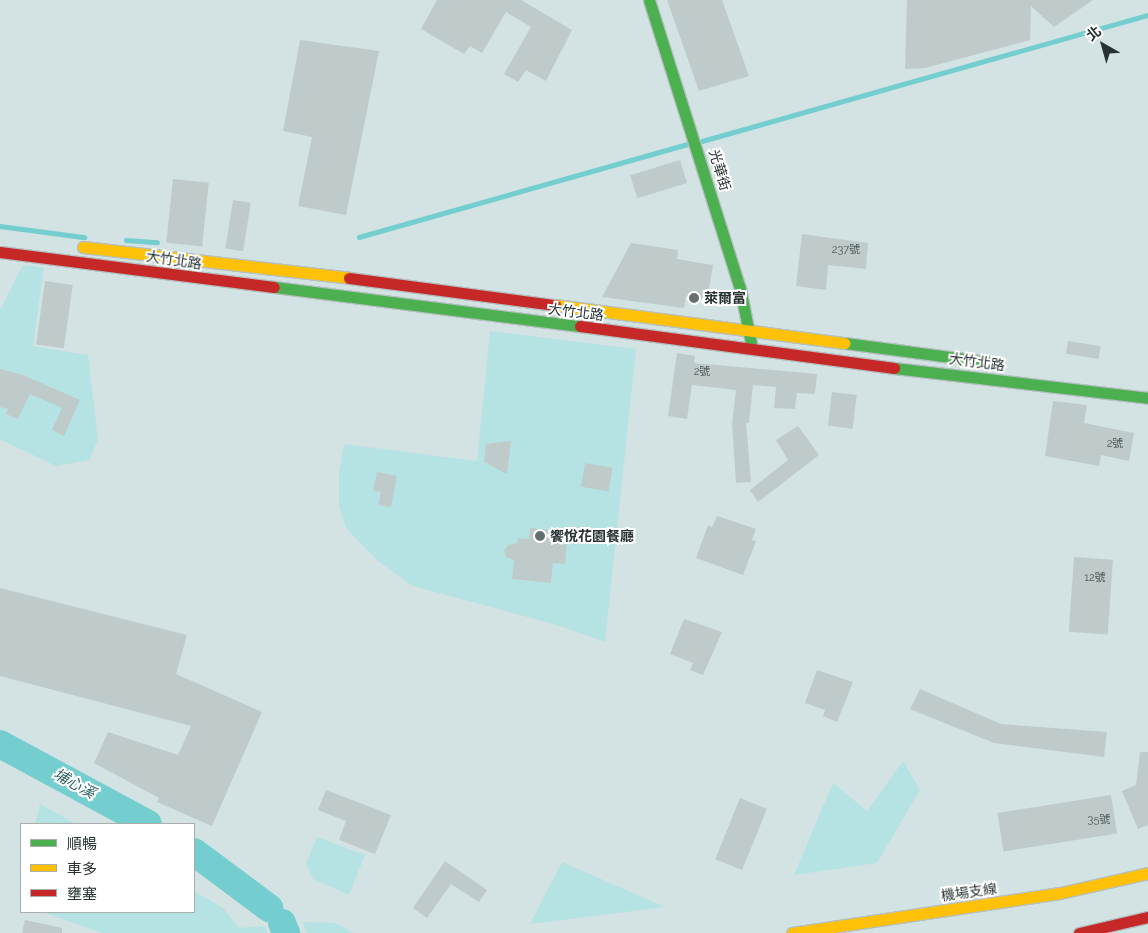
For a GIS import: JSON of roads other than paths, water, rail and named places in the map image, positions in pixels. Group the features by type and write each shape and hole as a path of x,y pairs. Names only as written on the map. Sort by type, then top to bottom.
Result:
{"main road":[{"name":"光華街","path":"649,0 709,182 740,288 752,351"},
{"name":"大竹北路","path":"70,246 749,329 1002,363"},
{"name":"大竹北路","path":"0,252 648,335 752,351 1148,398"},
{"name":"機場支線","path":"792,933 1060,893 1148,873"},
{"path":"1079,933 1148,917"}],"waterway":[{"path":"702,141 1148,15"},
{"path":"359,237 687,144"},
{"path":"0,226 84,237"},
{"path":"126,240 157,242"},
{"name":"埔心溪","path":"0,744 146,823"},
{"name":"埔心溪","path":"195,853 269,908"},
{"path":"282,923 286,933"}],"place":[{"name":"萊爾富","path":"694,298"},
{"name":"饗悅花園餐廳","path":"540,536"}]}
